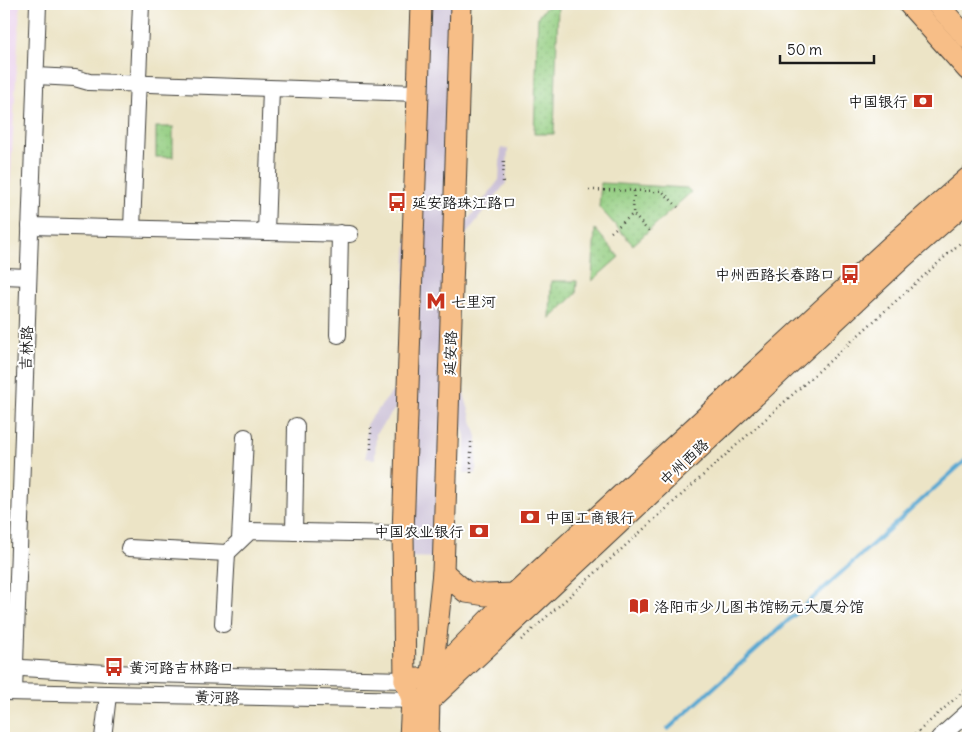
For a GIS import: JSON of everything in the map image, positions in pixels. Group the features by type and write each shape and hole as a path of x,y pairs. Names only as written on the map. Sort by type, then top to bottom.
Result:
{"main road":[{"path":"421,4 403,534 416,693 428,738"},
{"name":"延安路","path":"432,678 443,572 461,4"},
{"path":"909,4 968,70"},
{"path":"937,4 968,39"},
{"name":"中州西路","path":"432,678 514,594 891,246 968,178"},
{"name":"中州西路","path":"416,693 968,200"},
{"path":"443,572 466,592 486,595 514,594"},
{"path":"410,738 416,693 432,678"}],"street":[{"name":"吉林路","path":"9,692 28,278 38,4"},
{"path":"132,228 141,4"},
{"path":"36,76 75,78 89,82 417,93"},
{"path":"266,232 271,89"},
{"path":"30,226 345,233 338,334"},
{"path":"4,276 28,278"},
{"path":"294,532 296,426"},
{"path":"240,540 245,437"},
{"path":"223,624 227,553 250,531 403,534"},
{"path":"129,548 227,553"},
{"name":"黄河路","path":"9,667 416,693"},
{"name":"黄河路","path":"9,692 108,695 416,693"},
{"path":"103,738 108,695"},
{"path":"939,738 968,712"},
{"path":"955,738 968,727"}],"path":[{"path":"503,182 504,158"},
{"path":"589,190 662,191 678,207"},
{"path":"634,191 633,214 650,234"},
{"path":"611,232 633,214"},
{"path":"520,641 968,236"},
{"path":"371,427 371,449"},
{"path":"471,440 471,473"},
{"path":"911,738 968,687"}],"shaded area":[{"path":"4,4 20,4 4,305"},
{"path":"422,4 459,4 461,229 499,180 501,148 508,149 506,183 460,242 448,387 462,387 477,437 476,474 464,473 465,436 454,401 442,558 405,557 402,400 376,433 375,459 366,458 367,423 398,385"}],"green space":[{"path":"549,4 558,4 554,134 534,134 538,16"},
{"path":"156,127 173,127 173,157 156,157"},
{"path":"601,183 687,188 691,192 633,245 599,207"},
{"path":"595,229 619,257 592,281"},
{"path":"551,281 577,281 576,294 550,319"}],"waterway":[{"path":"668,729 968,458"}],"place":[{"name":"中国银行","path":"923,101"},
{"name":"延安路珠江路口","path":"397,202"},
{"name":"中州西路长春路口","path":"850,274"},
{"name":"七里河","path":"436,301"},
{"name":"中国工商银行","path":"530,517"},
{"name":"中国农业银行","path":"479,531"},
{"name":"洛阳市少儿图书馆畅元大厦分馆","path":"639,606"},
{"name":"黄河路吉林路口","path":"114,667"}]}
